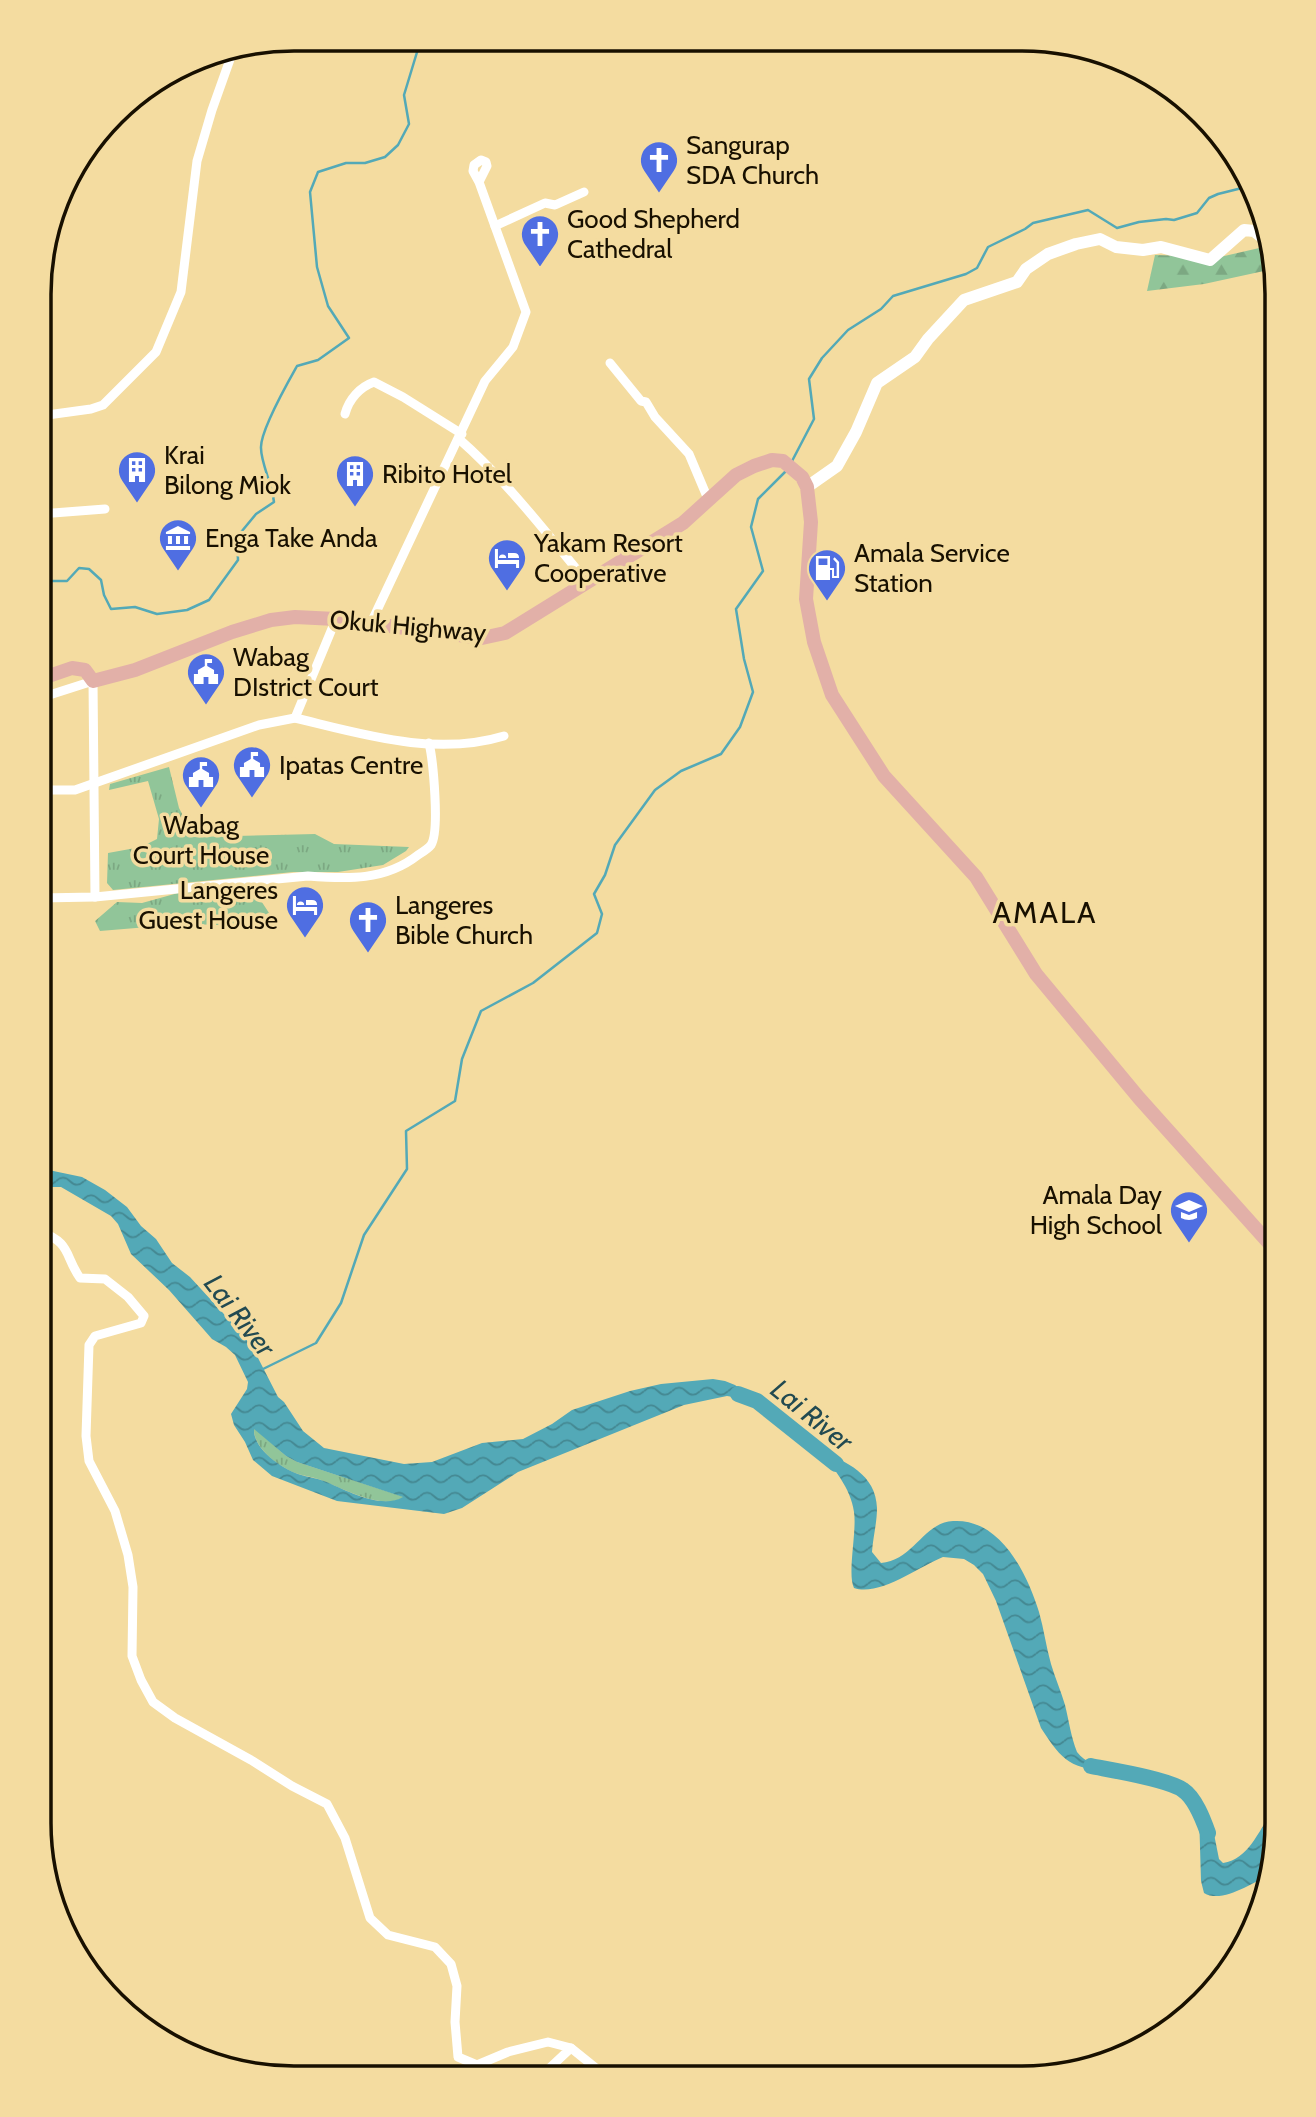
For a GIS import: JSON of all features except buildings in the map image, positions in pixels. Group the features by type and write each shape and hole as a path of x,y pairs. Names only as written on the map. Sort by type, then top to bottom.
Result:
{"main road":[{"name":"Okuk Highway","path":"93,681 135,670 232,632 271,620 295,617 336,619 482,638 505,633 683,523 736,475 772,460 783,461 805,482"},
{"path":"805,482 811,522 806,599 814,642 832,695 884,776 975,877 1036,974 1139,1098 1265,1239"},
{"path":"51,675 72,668 85,670 93,681"}],"street":[{"path":"51,414 103,405 156,352 181,292 197,161 230,60"},
{"path":"370,623 485,381 513,347 526,312 479,182"},
{"path":"495,226 545,203 555,205 584,192"},
{"path":"805,482 837,466 856,432 877,383 915,357 964,300 1017,282 1026,269 1048,254 1076,244 1100,239 1116,247 1143,250 1161,247 1210,260 1244,230 1258,234"},
{"path":"610,363 689,454 708,499"},
{"path":"345,414 347,405 363,386 374,382 403,397 460,436 588,583"},
{"path":"51,513 105,509"},
{"path":"295,718 336,619"},
{"path":"51,694 93,681 95,897"},
{"path":"51,790 75,790 259,725 295,718 376,739 429,743 486,742 504,736"},
{"path":"51,898 95,897 308,876 332,878 381,875 410,862 431,845 436,829 433,757 429,743"},
{"path":"51,1236 65,1246 80,1278 105,1279 128,1297 144,1316 141,1323 95,1336 89,1345 86,1436 89,1461 115,1511 128,1555 133,1587 132,1656 153,1702 175,1718 327,1804 345,1838 370,1918 388,1935 435,1947 451,1964 457,1986 455,2022 458,2057 477,2065 508,2052 548,2042 571,2048 593,2066"},
{"path":"552,2066 571,2048"}],"green space":[{"path":"1261,248 1264,271 1204,284 1147,291 1155,255 1220,257"},
{"path":"169,767 179,808 194,837 315,834 334,844 409,847 383,865 338,872 293,872 113,890 107,883 108,853 141,847 157,839 159,819 148,781 109,790 110,784"},
{"path":"254,890 271,916 260,926 184,924 100,931 95,921 117,902 142,903 178,893"},
{"path":"254,1428 286,1456 297,1462 404,1497 395,1501 374,1500 295,1473 274,1461 262,1449"}],"water":[{"path":"51,1171 82,1177 127,1207 141,1226 156,1239 172,1263 190,1277 244,1336 278,1397 303,1431 324,1448 404,1464 432,1462 482,1443 523,1439 572,1410 661,1384 713,1379 725,1381 757,1401 727,1396 684,1405 518,1472 462,1508 444,1514 337,1501 272,1476 253,1460 231,1414 247,1389 248,1382 235,1355 212,1339 169,1290 131,1254 118,1224 111,1216 61,1187 51,1187","holes":["254,1429 297,1462 403,1497 374,1500 291,1471 269,1457 258,1444"]},
{"path":"820,1450 858,1471 871,1486 877,1508 872,1552 881,1563 902,1555 943,1523 970,1522 985,1528 998,1538 1019,1565 1034,1597 1077,1752 1088,1762 1112,1771 1087,1768 1069,1762 1049,1740 1041,1728 996,1601 983,1574 974,1565 964,1559 943,1557 887,1585 864,1590 854,1588 851,1573 855,1520 852,1503 841,1479"},
{"path":"1199,1813 1213,1829 1219,1859 1223,1863 1241,1855 1265,1823 1258,1880 1228,1894 1211,1896 1204,1893 1201,1881"}],"waterway":[{"path":"51,581 67,581 79,568 89,569 101,580 111,609 135,607 157,614 187,610 209,600 238,560 237,537 256,514 274,502 261,448 275,407 297,366 318,360 349,338 328,306 317,267 310,192 318,172 346,163 365,163 385,157 398,145 409,124 404,95 417,51"},
{"path":"791,463 814,419 809,379 822,358 848,330 881,309 893,296 966,274 977,268 988,247 1033,223 1088,210 1117,228 1139,222 1174,220 1197,213 1209,198 1241,188"},
{"path":"263,1369 316,1343 341,1303 364,1235 407,1169 406,1131 455,1101 462,1059 481,1011 533,983 597,933 602,914 594,894 605,875 615,845 655,790 681,771 721,754 740,727 753,692 744,659 736,609 763,571 751,527 758,499 786,471"},
{"name":"Lai River","path":"738,1394 757,1401 836,1464"},
{"name":"Lai River","path":"1091,1766 1153,1779 1183,1790 1195,1803 1208,1833"}],"place":[{"name":"Sangurap SDA Church","path":"659,194"},
{"name":"Good Shepherd Cathedral","path":"540,268"},
{"name":"Krai Bilong Miok","path":"137,504"},
{"name":"Ribito Hotel","path":"355,508"},
{"name":"Enga Take Anda","path":"178,572"},
{"name":"Yakam Resort Cooperative","path":"507,592"},
{"name":"Amala Service Station","path":"827,602"},
{"name":"Wabag DIstrict Court","path":"206,706"},
{"name":"Ipatas Centre","path":"252,799"},
{"name":"Wabag Court House","path":"201,809"},
{"name":"Langeres Guest House","path":"305,939"},
{"name":"Langeres Bible Church","path":"368,954"},
{"name":"Amala Day High School","path":"1189,1244"}],"district":[{"name":"AMALA","path":"1045,912"}]}
